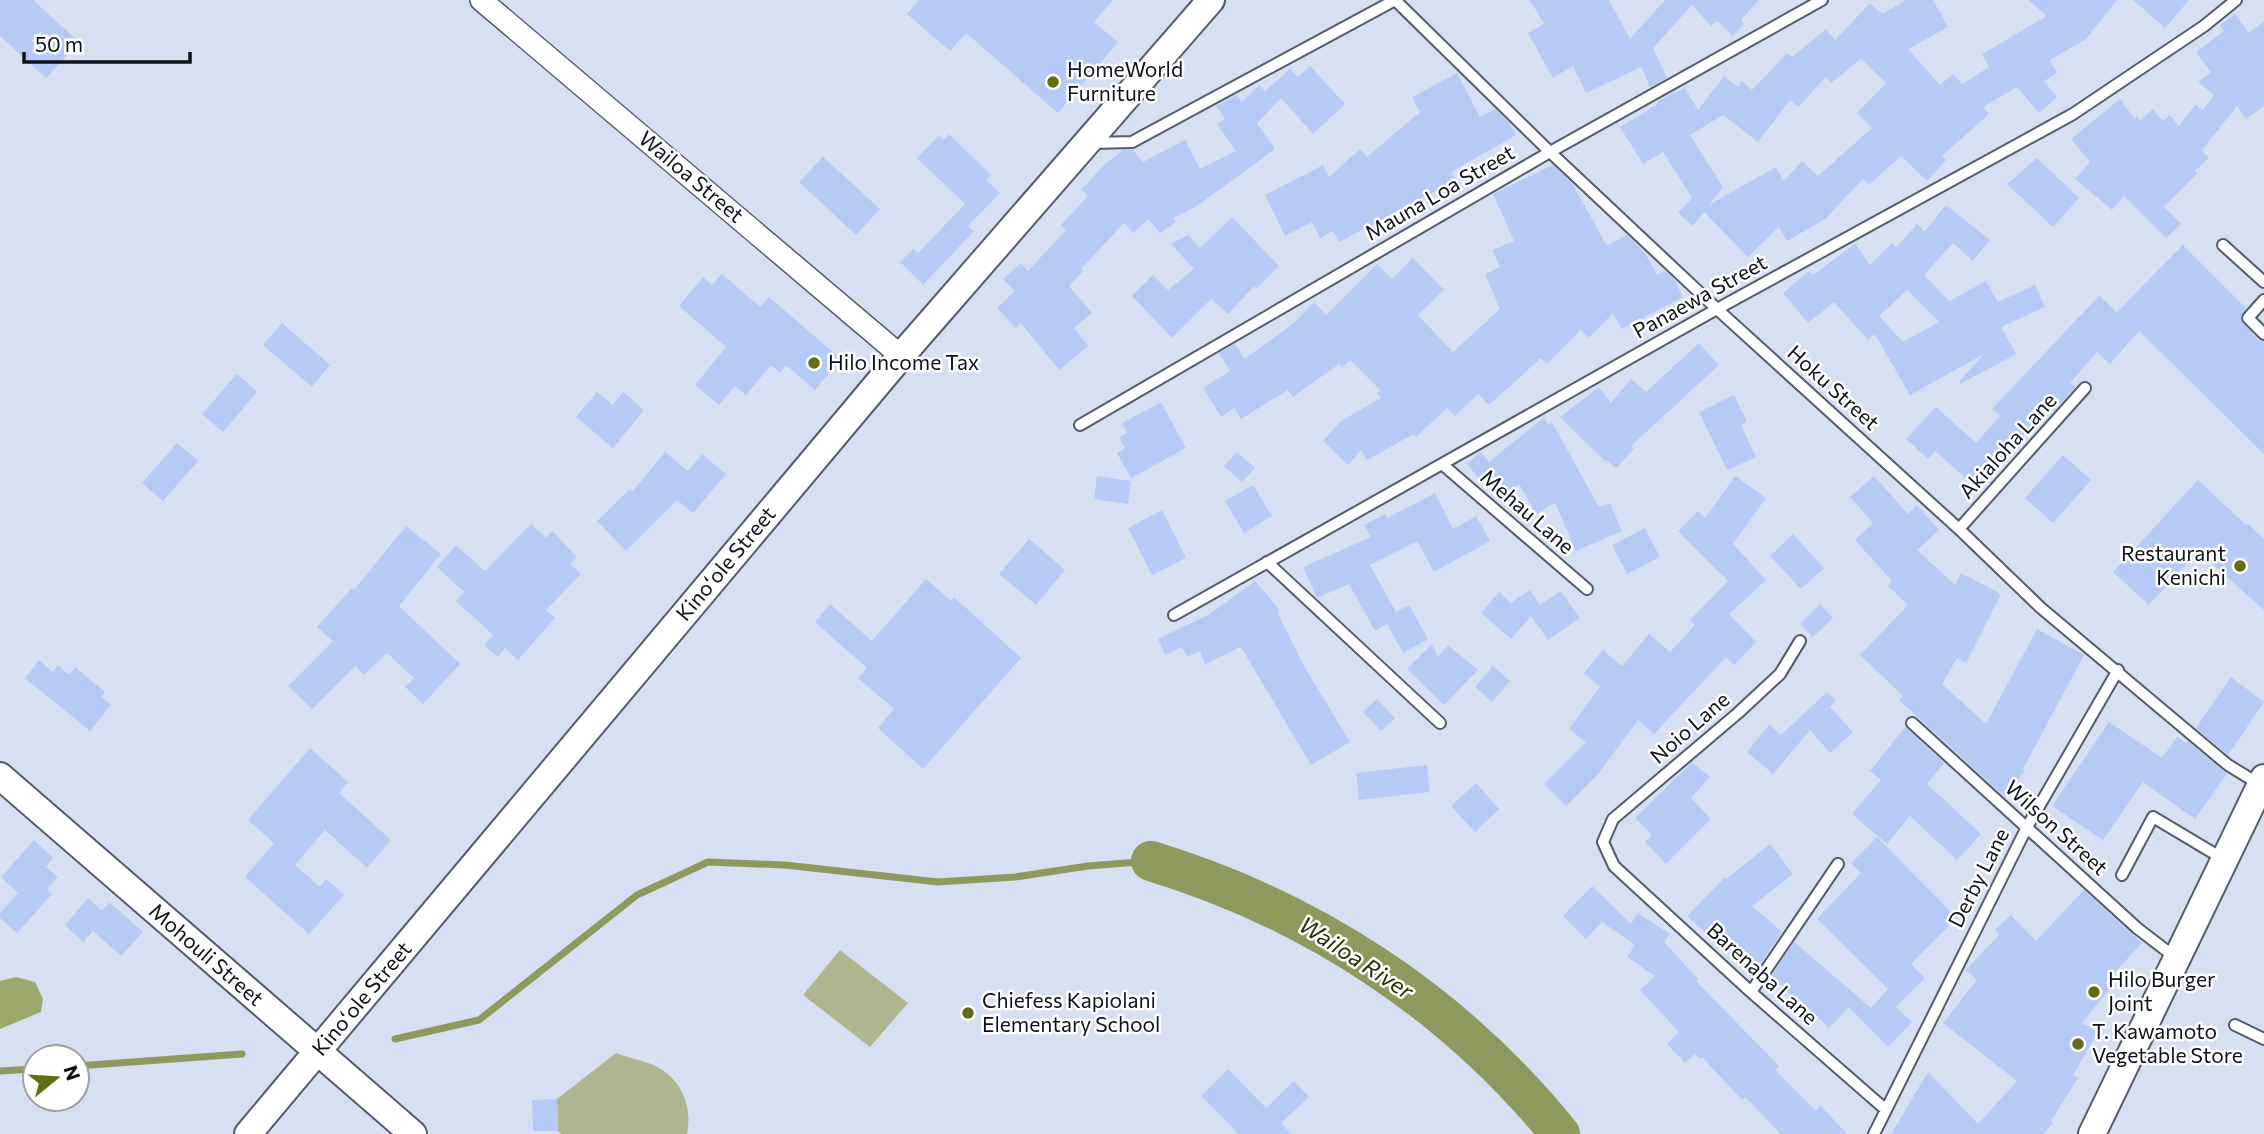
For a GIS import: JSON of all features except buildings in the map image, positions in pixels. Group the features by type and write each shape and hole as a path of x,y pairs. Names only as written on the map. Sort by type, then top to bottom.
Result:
{"street":[{"name":"Wailoa Street","path":"481,0 505,8 901,356"},
{"name":"Kinoʻole Street","path":"248,1134 901,356 1212,0"},
{"name":"Mohouli Street","path":"0,776 413,1134"},
{"path":"2092,1134 2263,783"}],"lane":[{"path":"1086,143 1132,142 1395,0"},
{"name":"Hoku Street","path":"1395,0 1550,152 2041,608 2228,765 2263,783"},
{"name":"Mauna Loa Street","path":"1080,425 1550,152 1822,0"},
{"name":"Panaewa Street","path":"1174,615 1717,309 2073,114 2204,26 2236,0"},
{"path":"2223,245 2264,282"},
{"path":"2264,300 2248,318 2264,334"},
{"name":"Akialoha Lane","path":"1959,529 2085,388"},
{"name":"Mehau Lane","path":"1442,464 1587,589"},
{"path":"1268,562 1440,723"},
{"name":"Noio Lane","path":"1603,842 1613,819 1780,674 1800,641"},
{"name":"Derby Lane","path":"1885,1109 2026,827 2118,670"},
{"name":"Wilson Street","path":"1912,723 2137,928 2176,958"},
{"path":"2122,875 2153,817 2225,860"},
{"name":"Barenaba Lane","path":"1603,842 1614,866 1751,992 1885,1109"},
{"path":"1751,992 1838,864"},
{"path":"2235,1025 2264,1039"},
{"path":"1874,1134 1885,1109"}],"green space":[{"path":"840,950 908,1003 870,1047 803,995"},
{"path":"16,977 35,982 43,999 41,1012 0,1029 0,981"},
{"path":"616,1053 653,1065 671,1077 686,1103 687,1134 562,1134 558,1131 557,1099"}],"waterway":[{"path":"395,1039 479,1020 637,895 708,862 785,865 938,882 1015,877 1088,866 1151,861"},
{"name":"Wailoa River","path":"1151,861 1210,881 1268,906 1323,934 1376,967 1426,1003 1474,1043 1519,1087 1560,1134"},
{"path":"91,1065 242,1054"},
{"path":"0,1071 21,1070"}],"place":[{"name":"HomeWorld Furniture","path":"1053,82"},
{"name":"Hilo Income Tax","path":"814,363"},
{"name":"Restaurant Kenichi","path":"2240,566"},
{"name":"Hilo Burger Joint","path":"2094,992"},
{"name":"Chiefess Kapiolani Elementary School","path":"968,1013"},
{"name":"T. Kawamoto Vegetable Store","path":"2078,1044"}]}
